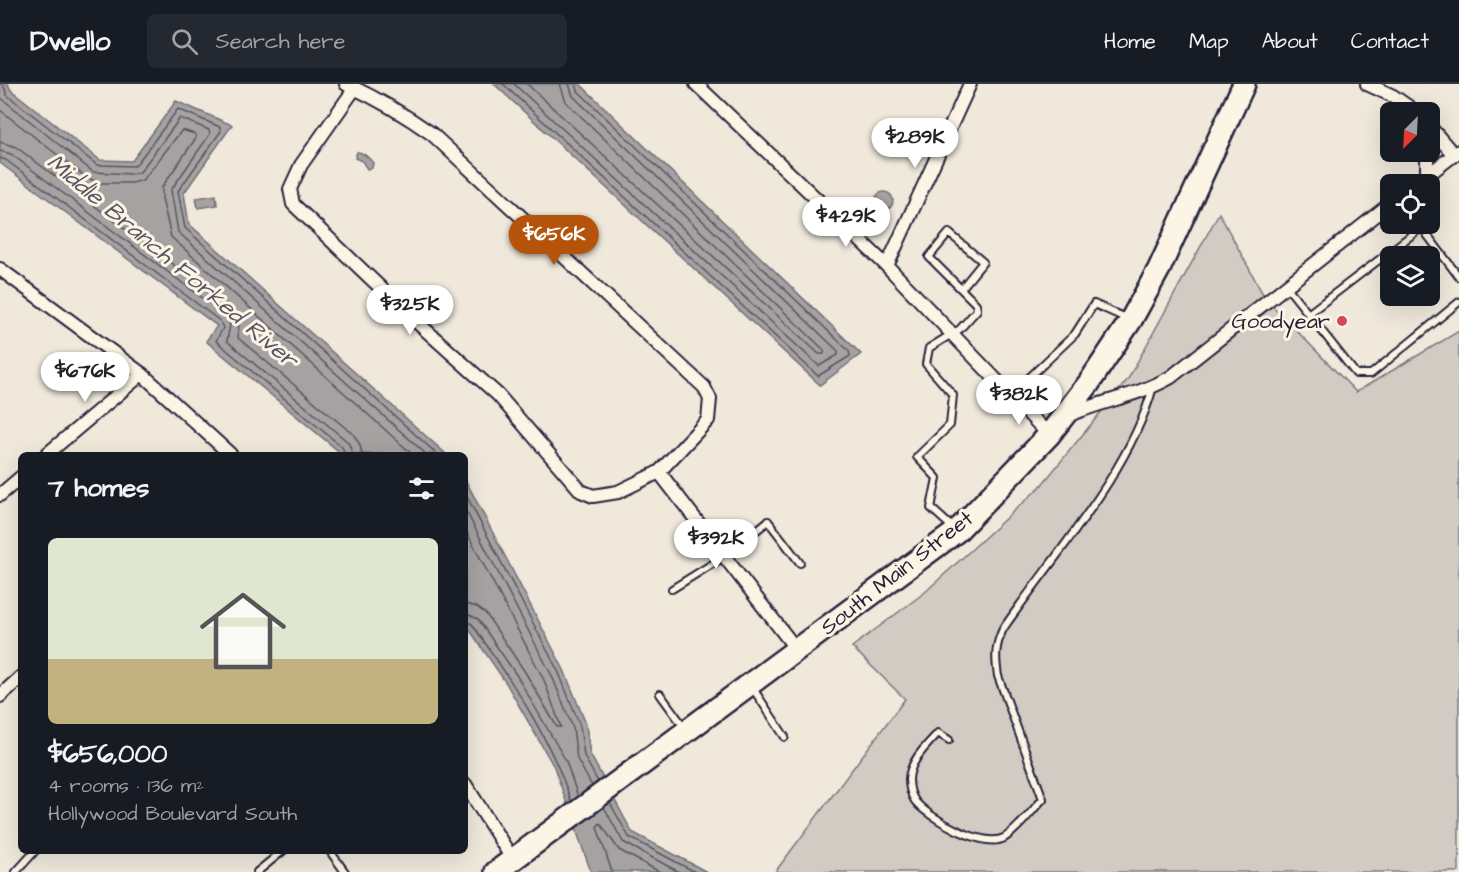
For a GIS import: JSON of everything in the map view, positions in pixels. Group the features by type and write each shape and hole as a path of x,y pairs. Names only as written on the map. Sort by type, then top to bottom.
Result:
{"highway":[{"name":"South Main Street","path":"501,869 957,531 1048,435 1063,418 1131,320 1159,269 1244,84"}],"street":[{"path":"696,84 887,266 950,335 1048,435"},
{"path":"887,266 970,84"},
{"path":"1367,84 1398,102"},
{"path":"350,86 404,114 432,134 664,346 704,387 710,399 708,420 659,472 618,492 593,496 580,490 498,394 392,299 293,204 290,189 301,165 350,86"},
{"path":"1428,174 1457,153 1440,137"},
{"path":"1063,418 1096,403 1153,387 1171,377 1380,212"},
{"path":"0,269 142,374 228,452"},
{"path":"49,452 142,374"},
{"path":"659,472 796,649"},
{"path":"0,495 18,480"},
{"path":"0,696 18,680"},
{"path":"468,793 501,869"}],"lane":[{"path":"957,531 931,508 937,478 917,457 950,425 953,395 926,364 929,348 967,323 976,310 976,304 961,289 929,257 948,233 983,262 961,289"},
{"path":"1308,314 1409,234"},
{"path":"1427,234 1459,277"},
{"path":"1287,287 1356,374 1371,374 1459,302"},
{"path":"1010,396 1075,334 1094,304 1131,320"},
{"path":"949,740 938,733 919,754 909,777 910,789 915,801 965,834 986,841 1004,838 1043,799 998,676 995,657 996,643 1116,468 1148,406 1153,387"},
{"path":"672,589 725,556 768,521 800,563"},
{"path":"750,684 785,737"},
{"path":"660,694 687,730"},
{"path":"16,872 32,854"},
{"path":"257,872 279,854"},
{"path":"332,854 345,872"}],"shaded area":[{"path":"1219,213 1265,298 1356,392 1459,331 1459,872 775,872 905,699 852,647 924,593 1040,487 1128,379"}],"water":[{"name":"Middle Branch Forked River","path":"0,84 8,84 11,90 100,160 132,161 176,101 232,125 184,193 189,224 444,452 340,452 206,341 217,326 0,163"},
{"path":"494,84 580,84 861,354 820,385"},
{"path":"357,152 370,159 373,163 372,168 367,169 362,161 355,158"},
{"path":"884,192 890,195 893,201 890,207 884,210 878,207 875,201 878,195"},
{"path":"216,195 217,205 198,208 196,198"},
{"path":"468,485 564,670 586,724 590,754 632,832 707,872 591,872 554,767 506,683 468,627"}],"place":[{"name":"Goodyear","path":"1342,321"}]}
